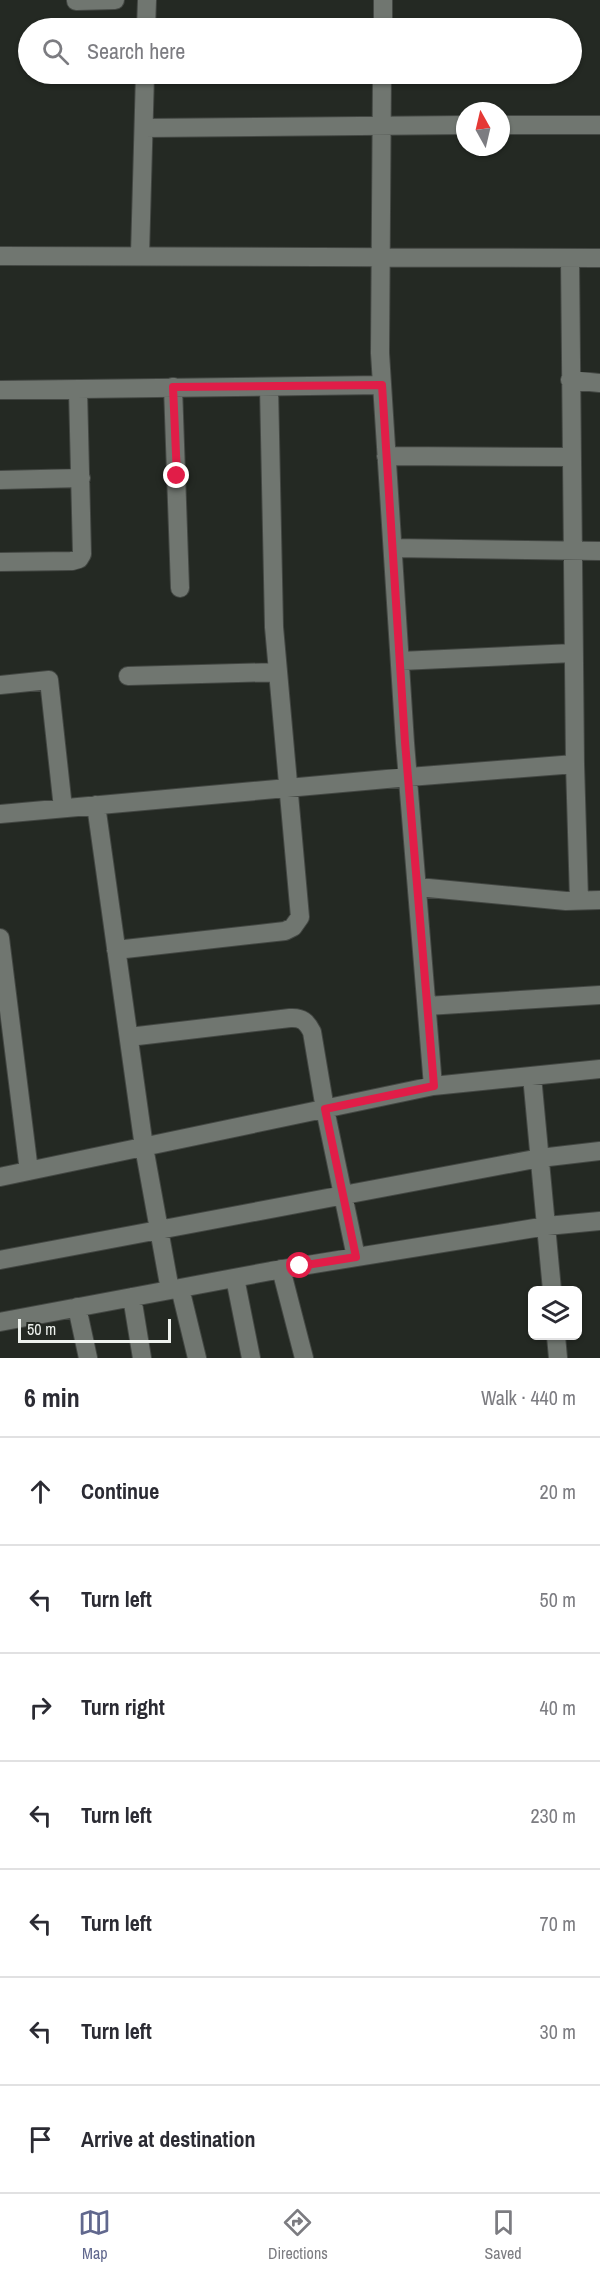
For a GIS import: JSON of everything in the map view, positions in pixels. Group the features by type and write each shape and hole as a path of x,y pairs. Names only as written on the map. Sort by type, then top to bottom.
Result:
{"street":[{"path":"76,1 115,0"},
{"path":"147,0 147,18"},
{"path":"382,18 383,0"},
{"path":"140,255 145,84"},
{"path":"382,84 380,352 400,661 434,1086"},
{"path":"144,128 456,125"},
{"path":"510,125 600,125"},
{"path":"0,256 600,258"},
{"path":"570,258 573,653 579,900"},
{"path":"570,380 600,383"},
{"path":"0,390 382,385"},
{"path":"173,387 180,588"},
{"path":"116,950 285,931 293,927 300,917 274,627 269,387"},
{"path":"0,562 79,559 83,548 78,390"},
{"path":"386,456 571,457"},
{"path":"0,480 81,478"},
{"path":"393,548 600,551"},
{"path":"400,661 573,653"},
{"path":"128,676 278,672"},
{"path":"0,685 49,680 63,808"},
{"path":"0,814 575,764"},
{"path":"96,805 144,1147 159,1230 197,1358"},
{"path":"418,887 600,900"},
{"path":"0,947 29,1171"},
{"path":"427,1006 600,995"},
{"path":"129,1037 297,1018 309,1024 356,1257"},
{"path":"0,1177 434,1086 600,1069"},
{"path":"532,1076 552,1286"},
{"path":"0,1260 540,1158 600,1151"},
{"path":"0,1322 281,1269 547,1226 600,1221"},
{"path":"281,1269 304,1358"},
{"path":"235,1278 251,1358"},
{"path":"132,1297 142,1358"},
{"path":"77,1307 88,1358"},
{"path":"556,1340 558,1358"}],"route":[{"path":"177,476 173,387 382,385 405,742 434,1086 325,1109 356,1257 300,1266"}]}
